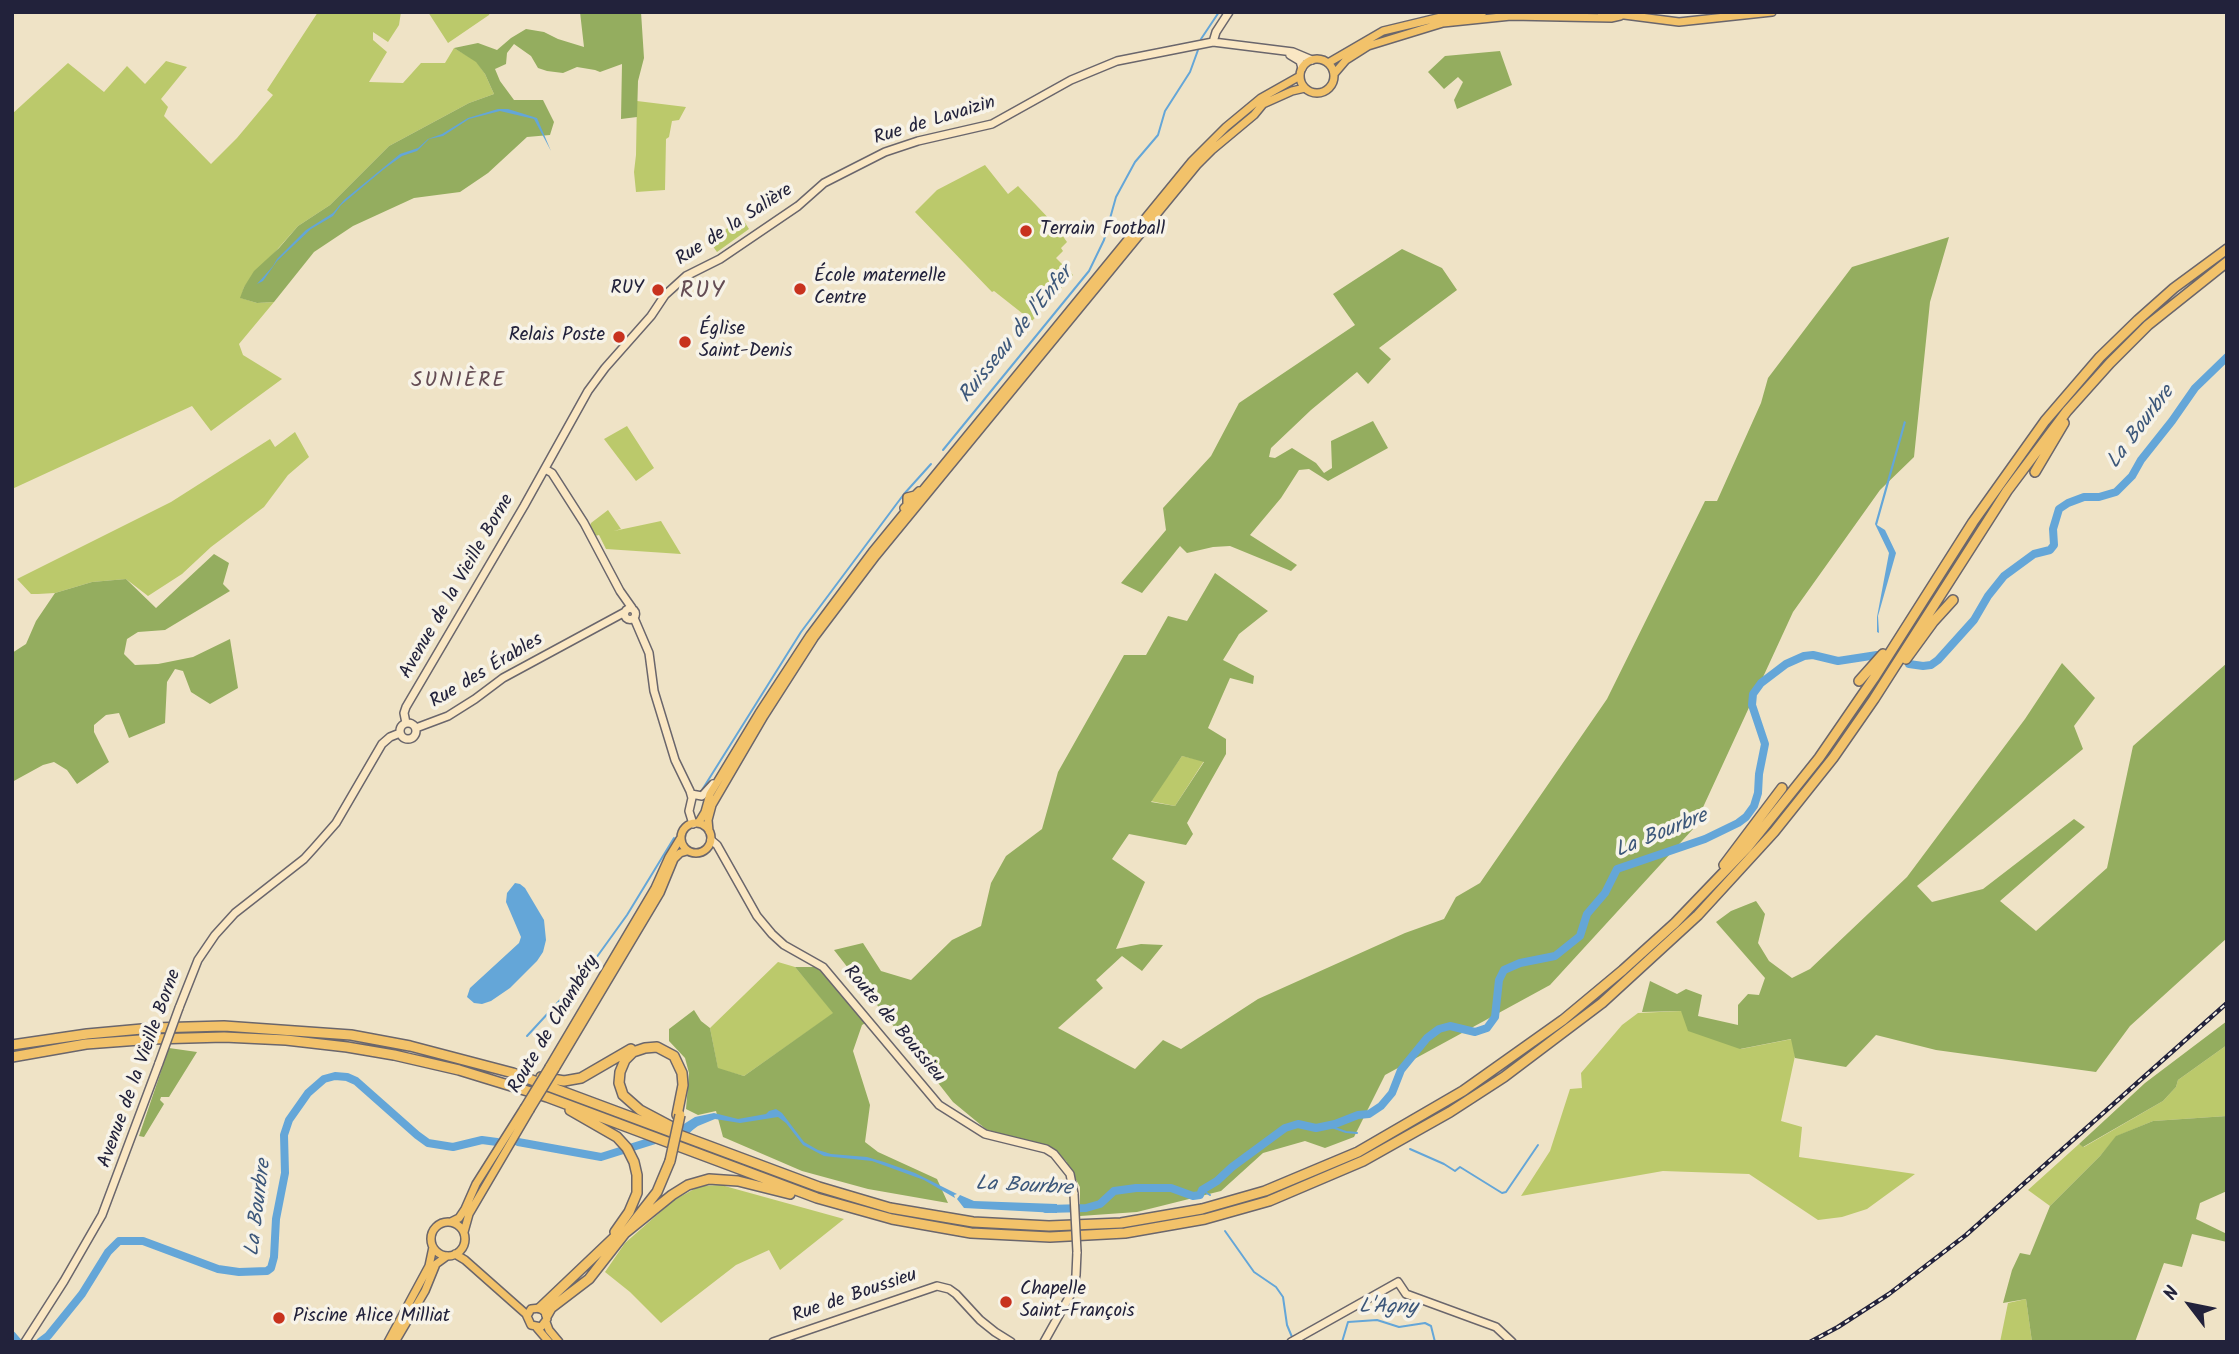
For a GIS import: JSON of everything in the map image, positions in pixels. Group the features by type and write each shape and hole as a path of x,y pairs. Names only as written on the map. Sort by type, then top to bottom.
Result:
{"highway":[{"path":"1859,681 1880,659 2022,451 2086,373 2156,304 2227,249"},
{"path":"1847,738 2007,491 2067,411 2110,363 2166,309 2227,262"},
{"path":"2035,472 2061,428 2110,363"},
{"path":"513,1073 841,1194 914,1213 974,1222 1030,1226 1090,1225 1155,1218 1202,1209 1265,1191 1324,1167 1391,1134 1495,1070 1563,1020 1675,923 1747,848 1819,758 1874,678 1948,560"},
{"path":"12,1057 86,1044 153,1039 225,1037 348,1046 459,1070 547,1097 817,1198 892,1219 971,1233 1028,1237 1094,1236 1205,1219 1269,1200 1328,1177 1398,1142 1459,1106 1532,1056 1618,989 1667,946 1728,884 1788,816 1925,632 1953,600"},
{"path":"1675,923 1728,860 1782,788"},
{"path":"12,1045 153,1028 224,1026 288,1029 351,1035 410,1046 513,1073 552,1080 576,1079 642,1045 662,1045 678,1055 685,1071 686,1085 668,1161 657,1192 589,1279 551,1308 538,1314"},
{"path":"665,1127 632,1105 621,1091 621,1067 633,1052 657,1047 674,1056 682,1073 683,1085 678,1115"},
{"path":"538,1314 612,1237 629,1212 636,1193 636,1169 631,1154 623,1143 607,1129 547,1097"},
{"path":"612,1237 616,1236 653,1194 668,1161"},
{"path":"625,1233 672,1195 688,1185 709,1179 738,1181 817,1198"}],"main road":[{"path":"1213,42 1229,12"},
{"path":"1328,63 1383,31 1441,17 1483,12"},
{"path":"1601,12 1679,22 1772,12"},
{"path":"727,764 710,794 705,813 696,823 683,830 680,839 687,851 698,854 705,851 711,840 708,820 712,805 814,638 869,564 1197,165 1263,104 1297,89 1305,88 1316,94 1324,92 1331,86 1334,74 1346,60 1368,46 1443,23 1511,16 1620,16"},
{"name":"Rue de Lavaizin","path":"824,183 885,152 918,141 992,124 1071,80 1128,58 1213,42 1299,53 1312,60"},
{"name":"Rue de Lavaizin","path":"1255,47 1292,55 1300,61 1301,72"},
{"path":"691,794 702,796 709,790 810,635 895,524 1192,161 1226,127 1261,98 1301,72 1312,60 1328,63 1334,74"},
{"path":"1301,72 1305,88"},
{"name":"Rue de la Salière","path":"545,469 587,391 651,316 670,289 686,276 720,258 788,213 824,183"},
{"path":"545,469 552,473 584,523 639,630 649,653 654,691 675,760 691,794 689,811 696,823 706,826 709,831"},
{"name":"Avenue de la Vieille Borne","path":"416,728 411,739 404,738 400,733 401,727 406,723 406,707 545,469"},
{"name":"Rue des Érables","path":"416,728 448,716 503,678 610,621 629,614"},
{"path":"406,723 413,724 416,728"},
{"name":"Avenue de la Vieille Borne","path":"26,1341 92,1235 108,1202 198,960 235,912 304,859 314,848 336,823 383,744 400,733"},
{"name":"Route de Chambéry","path":"552,1068 680,839"},
{"name":"Route de Boussieu","path":"711,840 717,845 757,916 772,934 784,945 822,967 939,1105 985,1134 1046,1149 1058,1158 1070,1174 1074,1194 1076,1275 1072,1292 1040,1342"},
{"name":"Route de Chambéry","path":"464,1232 468,1214 527,1109 660,893 674,859 687,851"},
{"name":"Route de Chambéry","path":"451,1222 459,1218 466,1209 479,1178 527,1109"},
{"path":"388,1342 429,1266 433,1247 432,1232 441,1223 451,1222 461,1227 464,1232 463,1246 468,1256 509,1296 538,1314"},
{"path":"395,1342 425,1291 436,1264 463,1246"},
{"path":"433,1247 439,1253 462,1257 538,1314 559,1342"},
{"path":"1294,1340 1398,1282 1406,1294 1496,1327 1511,1342"},
{"name":"Rue de Boussieu","path":"773,1342 937,1286 956,1294 980,1320 1011,1342"},
{"path":"538,1314 528,1323 537,1328 549,1342"},
{"path":"537,1328 538,1314"}],"green space":[{"path":"318,12 401,12 399,25 388,42 373,32 373,40 387,52 369,82 403,83 421,63 445,63 454,48 476,61 494,94 469,103 389,146 330,205 298,226 244,287 241,298 257,303 274,302 239,344 243,355 282,379 211,431 192,406 12,489 12,114 68,63 104,92 127,66 145,84 166,61 187,67 161,99 168,107 164,116 211,164 273,95 267,90"},
{"path":"428,12 490,12 448,43"},
{"path":"580,12 641,12 644,58 638,81 637,117 621,119 622,64 600,72 577,67 563,73 547,71 538,68 531,56 514,44 507,53 506,64 495,69 514,100 543,100 554,122 550,135 527,137 488,173 460,192 414,198 353,226 314,252 274,302 257,303 240,298 254,271 298,226 330,205 389,146 469,103 494,94 476,62 454,48 478,43 497,50 526,29 544,32 584,47"},
{"path":"1500,51 1512,85 1457,109 1454,100 1463,82 1458,77 1444,89 1428,72 1445,56"},
{"path":"637,101 686,107 679,120 672,121 669,137 666,139 665,190 636,192 634,172"},
{"path":"985,165 1008,194 1018,186 1055,225 1067,242 1056,258 1073,275 1032,321 992,292 915,212 937,190"},
{"path":"742,218 749,229 717,252 709,241"},
{"path":"1949,237 1930,302 1914,457 1880,490 1793,612 1693,829 1550,985 1385,1075 1354,1137 1325,1148 1305,1141 1263,1153 1221,1191 1137,1212 1080,1216 1080,1187 1066,1161 1048,1146 987,1130 953,1102 834,950 863,943 881,971 911,980 952,940 981,926 991,883 1006,856 1042,829 1058,772 1124,655 1146,655 1168,616 1187,621 1215,573 1268,611 1239,634 1223,660 1254,676 1253,684 1230,678 1208,728 1226,739 1226,754 1187,823 1193,834 1186,845 1129,834 1112,859 1145,882 1116,949 1141,944 1163,945 1142,971 1122,956 1096,980 1103,988 1058,1028 1135,1069 1163,1040 1181,1049 1258,999 1405,933 1444,919 1456,897 1480,883 1607,699 1705,501 1717,501 1761,403 1768,378 1852,267","holes":["1182,756 1204,762 1175,806 1151,802"]},
{"path":"1402,249 1442,268 1457,290 1379,348 1391,359 1368,384 1357,372 1271,448 1269,457 1275,458 1292,448 1316,463 1324,473 1332,468 1331,441 1373,421 1388,448 1328,481 1309,469 1299,470 1281,498 1250,535 1297,565 1291,571 1230,546 1187,553 1180,546 1142,593 1121,583 1166,530 1163,508 1211,456 1239,403 1355,325 1333,294"},
{"path":"627,426 654,468 636,481 604,439"},
{"path":"295,432 309,457 288,475 264,507 211,547 182,574 148,596 126,579 92,582 55,593 31,594 17,579 171,502 270,439 275,447"},
{"path":"608,510 621,529 614,531 661,521 681,554 606,549 599,535 595,536 590,526"},
{"path":"214,554 229,563 223,584 230,591 165,630 138,632 127,639 124,654 135,665 158,664 193,657 230,639 238,688 210,704 191,692 183,671 175,669 167,682 165,723 129,738 119,713 106,715 94,725 94,732 109,762 77,784 67,770 54,762 12,782 12,653 26,644 36,621 55,593 92,582 126,579 156,608"},
{"path":"2062,663 2095,698 2074,726 2083,749 1917,886 1932,902 1983,889 2074,819 2085,827 2000,901 2036,931 2107,868 2133,746 2227,663 2227,938 2130,1026 2096,1072 1936,1050 1876,1035 1846,1067 1795,1058 1791,1039 1740,1049 1688,1031 1681,1011 1642,1012 1650,981 1677,994 1686,989 1702,995 1698,1016 1738,1025 1738,1005 1748,994 1759,995 1765,978 1716,922 1731,911 1756,901 1765,914 1758,943 1769,961 1792,978 1810,969 1907,877 2025,719"},
{"path":"1182,756 1204,761 1175,806 1150,801"},
{"path":"778,962 795,967 834,1013 744,1076 718,1069 710,1028"},
{"path":"795,967 817,967 867,1022 862,1025 853,1051 870,1105 865,1142 878,1152 937,1179 948,1203 868,1189 802,1171 723,1137 716,1111 698,1115 686,1109 689,1073 685,1058 669,1041 669,1029 694,1010 710,1028 718,1068 744,1076 833,1013"},
{"path":"1681,1011 1741,1049 1792,1039 1795,1056 1781,1121 1802,1127 1799,1157 1915,1174 1867,1209 1842,1217 1818,1220 1749,1174 1663,1171 1521,1196 1550,1151 1570,1089 1582,1088 1581,1073 1622,1025 1638,1013"},
{"path":"2227,1021 2227,1045 2178,1080 2176,1087 2163,1101 2083,1147 2079,1144 2145,1083"},
{"path":"2227,1045 2227,1116 2153,1121 2117,1136 2050,1206 2028,1190 2079,1144 2084,1147 2163,1101 2176,1087 2178,1080"},
{"path":"169,1048 197,1052 169,1097 161,1097 160,1100 164,1104 144,1137 139,1136"},
{"path":"2227,1116 2227,1191 2200,1203 2196,1219 2227,1234 2227,1242 2192,1234 2182,1267 2164,1263 2135,1342 2032,1342 2026,1299 2003,1303 2012,1270 2020,1253 2030,1255 2050,1206 2116,1136 2153,1121"},
{"path":"721,1185 844,1219 780,1270 769,1250 736,1265 661,1323 605,1272 625,1243 674,1200 700,1186"},
{"path":"2026,1299 2032,1342 2000,1342 2008,1303"}],"water":[{"path":"498,109 508,109 537,118 551,151 534,119 500,111 469,119 443,136 429,139 417,151 402,156 384,169 341,205 333,216 311,229 277,261 263,281 257,284 277,259 306,230 333,213 344,200 400,154 418,148 428,139 468,118"},
{"path":"1904,421 1906,422 1877,525 1885,530 1896,553 1878,616 1879,633 1877,617 1889,553 1875,524"},
{"path":"515,883 525,888 544,920 546,940 543,952 510,988 491,1001 474,1003 467,997 470,988 519,943 521,937 506,902 507,893"},
{"path":"776,1109 804,1142 818,1150 884,1162 915,1173 957,1194 954,1195 955,1198 924,1180 872,1161 824,1156 803,1145 778,1117 740,1123 715,1119 691,1131 679,1127 695,1117 714,1113 738,1119 766,1114"},
{"path":"960,1195 974,1201 1057,1204 1057,1213 964,1208 957,1199"}],"waterway":[{"name":"Ruisseau de l'Enfer","path":"1201,39 1219,12"},
{"name":"Ruisseau de l'Enfer","path":"943,450 1089,271 1104,240 1116,197 1135,162 1158,135 1165,111 1190,72 1198,50"},
{"name":"La Bourbre","path":"1909,664 1931,665 1938,660 1974,620 2004,576 2034,554 2050,550 2054,545 2053,529 2059,509 2084,497 2099,497 2116,492 2132,476 2195,388 2227,357"},
{"name":"Ruisseau de l'Enfer","path":"702,790 801,632 904,494 931,464"},
{"name":"La Bourbre","path":"1046,1209 1086,1208 1100,1204 1114,1191 1136,1188 1171,1188 1193,1196 1200,1195 1202,1190 1285,1128 1298,1124 1316,1128 1369,1114 1381,1106 1392,1093 1401,1070 1427,1038 1439,1029 1450,1026 1475,1032 1487,1028 1495,1017 1499,980 1504,970 1520,963 1555,956 1580,936 1587,914 1605,893 1617,869 1705,839 1746,817 1754,806 1758,793 1765,744 1752,705 1753,694 1761,683 1786,664 1804,656 1813,655 1838,661 1877,655"},
{"name":"Ruisseau de l'Enfer","path":"527,1036 586,972 627,915 674,838"},
{"name":"La Bourbre","path":"40,1342 82,1294 108,1252 119,1241 143,1241 218,1269 239,1272 267,1271 271,1268 276,1219 285,1173 284,1135 289,1120 308,1093 324,1079 335,1076 356,1081 428,1143 453,1147 482,1140 497,1142"},
{"name":"La Bourbre","path":"518,1142 601,1157 687,1130 693,1124"},
{"path":"1326,1125 1357,1133"},
{"path":"1410,1149 1455,1171 1460,1167 1502,1193 1506,1192 1538,1145"},
{"name":"L'Agny","path":"1202,1190 1210,1195"},
{"name":"L'Agny","path":"1225,1231 1254,1272 1276,1287 1283,1297 1287,1325 1292,1337"},
{"name":"L'Agny","path":"1342,1342 1348,1322 1377,1320 1399,1327 1425,1323 1431,1326 1435,1342"},
{"name":"La Bourbre","path":"12,1335 18,1342"}],"railway":[{"path":"1810,1342 1889,1294 1966,1235 2227,1003"}],"place":[{"name":"Terrain Football","path":"1026,231"},
{"name":"École maternelle Centre","path":"800,289"},
{"name":"RUY","path":"658,290"},
{"name":"Relais Poste","path":"619,337"},
{"name":"Église Saint-Denis","path":"685,342"},
{"name":"Chapelle Saint-François","path":"1006,1302"},
{"name":"Piscine Alice Milliat","path":"279,1318"}],"district":[{"name":"RUY","path":"703,293"},
{"name":"SUNIÈRE","path":"459,382"}]}
